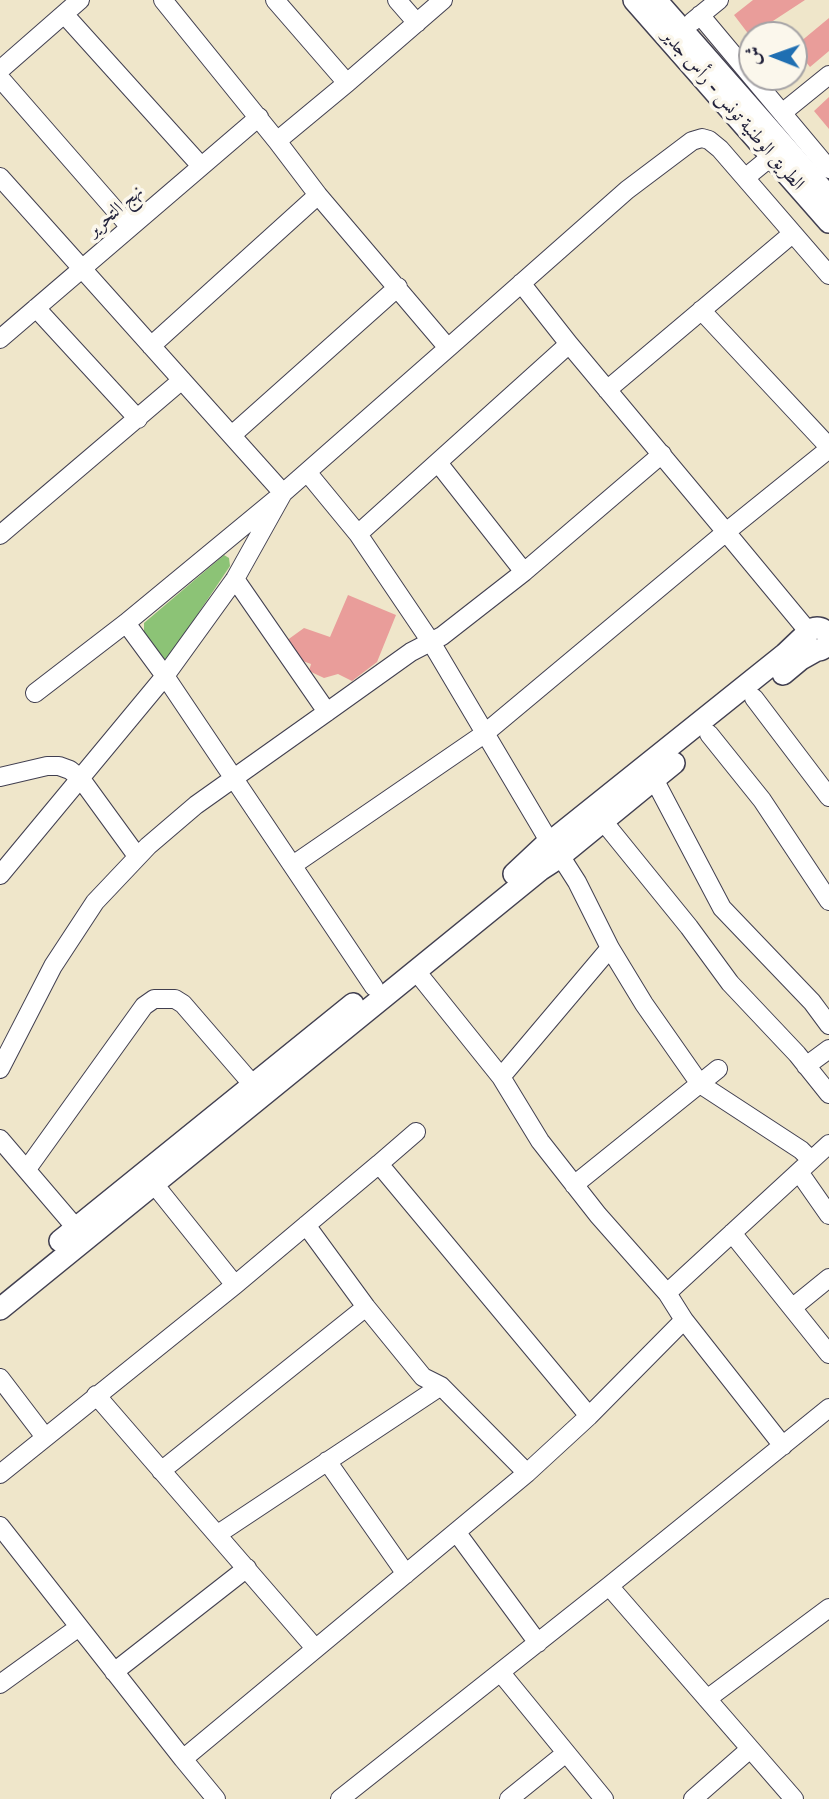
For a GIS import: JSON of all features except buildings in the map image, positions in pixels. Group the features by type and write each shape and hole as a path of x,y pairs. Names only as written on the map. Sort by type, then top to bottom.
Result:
{"main road":[{"name":"الطريق الوطنية تونس - رأس جدير","path":"634,0 829,222"},
{"name":"الطريق الوطنية تونس - رأس جدير","path":"656,0 683,30 781,122 829,197"},
{"path":"0,1290 525,865 603,821 801,659 819,634"},
{"path":"0,1309 540,870 555,849 785,654 819,634"}],"street":[{"path":"0,70 80,0"},
{"path":"163,0 259,117 318,195 449,348"},
{"path":"275,0 347,83"},
{"path":"397,0 417,23"},
{"path":"276,141 443,0"},
{"path":"683,30 719,0"},
{"path":"64,14 201,166"},
{"path":"700,15 781,122 829,169"},
{"path":"781,122 829,75"},
{"path":"0,78 130,227"},
{"name":"نهج التحرير","path":"0,339 259,117"},
{"path":"35,693 126,623 283,493 627,190 691,141 702,138 720,149 829,275"},
{"path":"745,178 772,156"},
{"path":"0,177 283,493"},
{"path":"151,346 318,195"},
{"path":"607,390 792,234"},
{"path":"521,283 726,532 819,634"},
{"path":"232,435 398,287"},
{"path":"36,308 138,419"},
{"path":"293,865 484,734 829,448 701,310"},
{"path":"358,534 439,464 569,344"},
{"path":"0,535 182,380"},
{"path":"3,1056 52,965 95,902 137,856 187,812 411,652 442,636 524,572 662,454"},
{"path":"439,464 524,572"},
{"path":"307,472 358,534 431,642 484,734 577,882 610,948 644,1004 700,1084 801,1150 805,1166 829,1215"},
{"path":"0,875 165,676 235,579 283,493"},
{"path":"235,579 327,712"},
{"path":"126,623 165,676 374,987"},
{"path":"754,698 829,797"},
{"path":"709,734 762,800 829,901"},
{"path":"0,777 47,766 70,770 81,779 137,856"},
{"path":"654,779 722,908 812,1002 829,1026"},
{"path":"603,821 689,927 730,983 829,1094"},
{"path":"501,1077 610,948"},
{"path":"416,971 501,1077 540,1141 667,1293 684,1320 783,1446"},
{"path":"27,1170 144,1006 154,999 175,999 183,1004 253,1084"},
{"path":"806,1066 829,1049"},
{"path":"575,1185 718,1069"},
{"path":"0,1474 235,1285 416,1132"},
{"path":"0,1139 76,1228"},
{"path":"667,1293 829,1144"},
{"path":"379,1164 589,1416"},
{"path":"154,1184 235,1285"},
{"path":"306,1225 366,1307 423,1377 441,1386 527,1473"},
{"path":"732,1233 829,1354"},
{"path":"792,1308 829,1278"},
{"path":"161,1471 366,1307"},
{"path":"183,1759 527,1473 589,1416 684,1320"},
{"path":"0,1378 45,1437"},
{"path":"218,1534 441,1386"},
{"path":"96,1395 316,1647"},
{"path":"340,1799 362,1793 501,1673 829,1410"},
{"path":"327,1461 406,1574"},
{"path":"0,1526 216,1799"},
{"path":"457,1533 538,1643"},
{"path":"114,1672 247,1568"},
{"path":"609,1586 794,1799"},
{"path":"707,1699 829,1608"},
{"path":"0,1684 79,1627"},
{"path":"501,1673 604,1799"},
{"path":"693,1799 750,1749"},
{"path":"509,1799 566,1753"}],"green space":[{"path":"224,555 229,558 230,566 165,660 144,633 144,623"}]}
